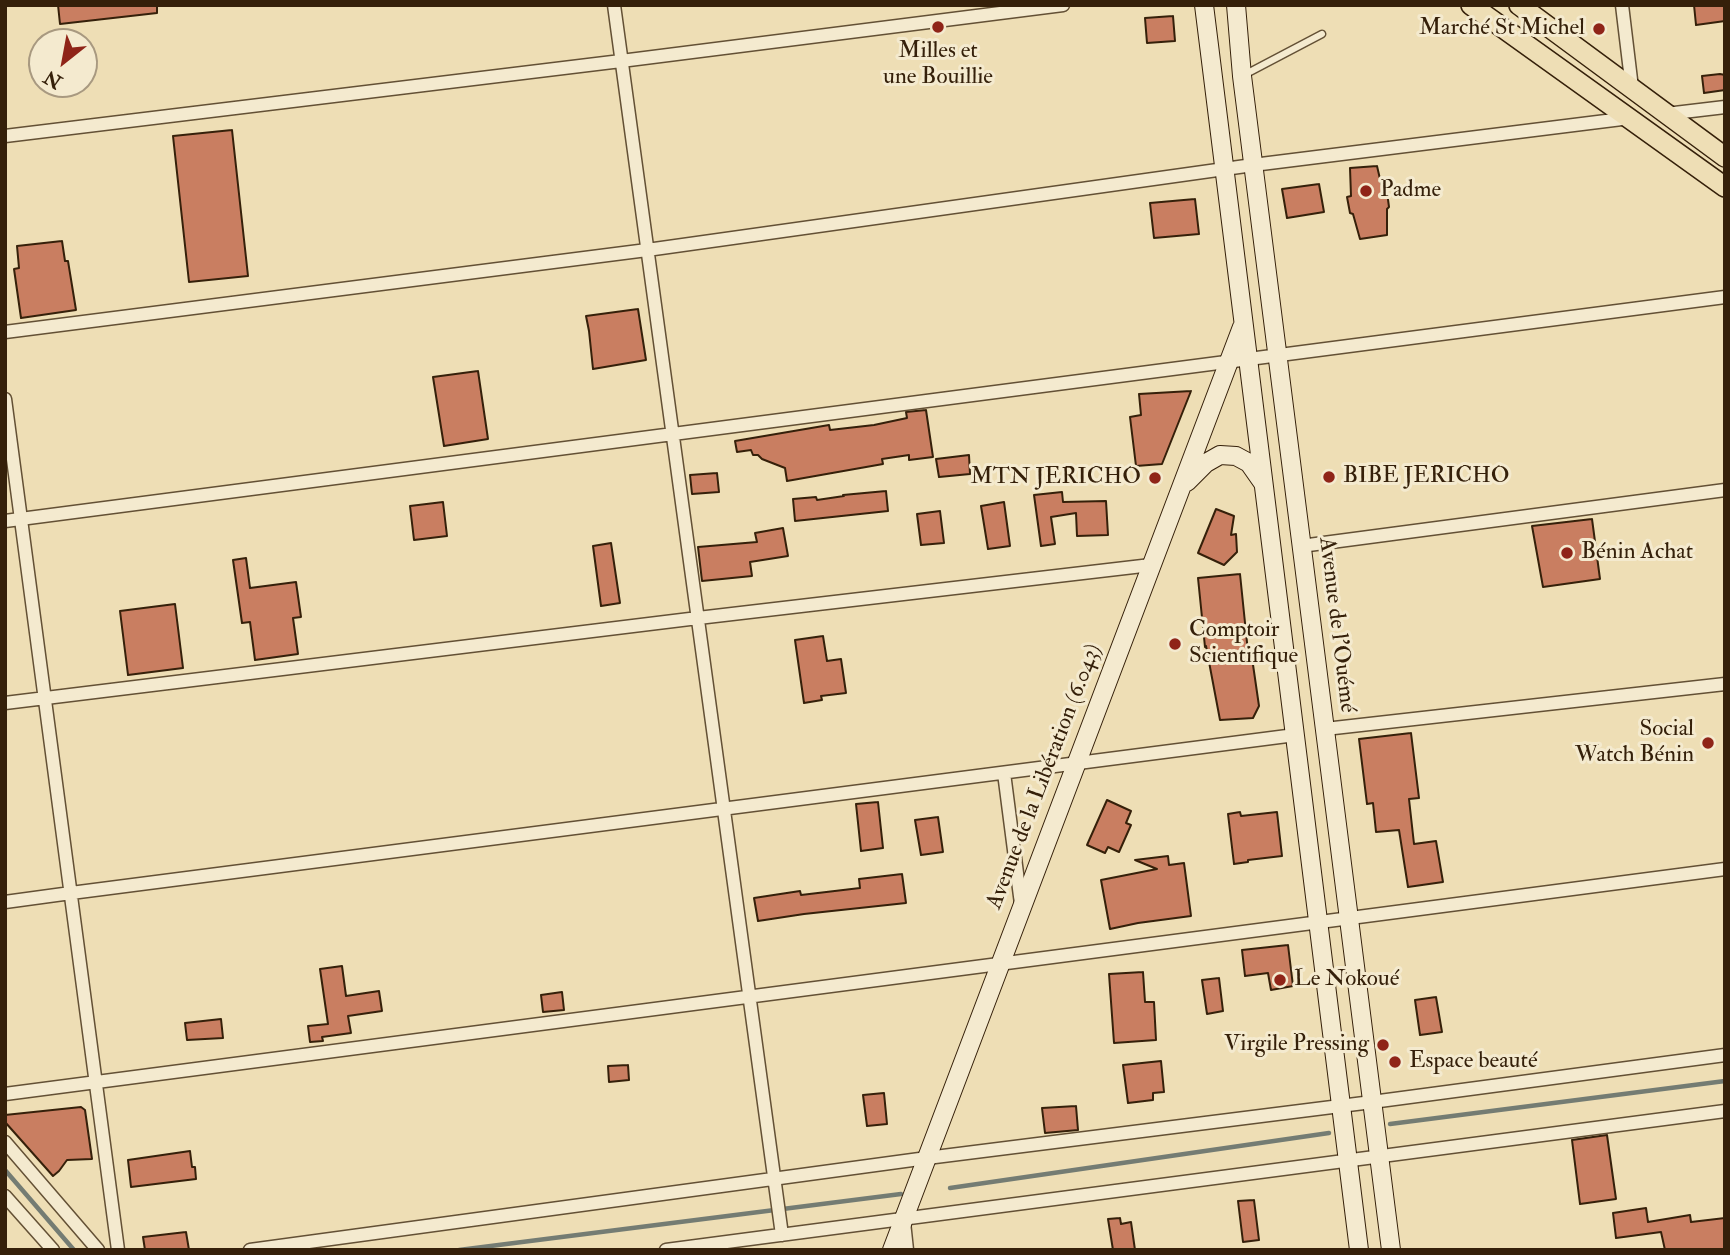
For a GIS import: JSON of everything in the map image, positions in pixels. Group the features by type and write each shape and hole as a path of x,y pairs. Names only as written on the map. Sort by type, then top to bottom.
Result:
{"main road":[{"path":"1204,5 1359,1250"},
{"path":"1471,5 1725,187"},
{"path":"1519,5 1725,157"},
{"name":"Avenue de l'Ouémé","path":"1238,7 1242,76 1391,1250"},
{"name":"Avenue de la Libération (6.043)","path":"892,1250 1243,322"},
{"path":"1180,490 1206,463 1220,455 1236,456 1249,463 1264,483"}],"street":[{"path":"614,5 782,1234"},
{"path":"5,136 1063,5"},
{"path":"1622,5 1633,89"},
{"path":"1666,114 1725,107"},
{"path":"5,332 647,250 1253,165 1630,118"},
{"path":"5,521 1725,298"},
{"path":"5,399 118,1250"},
{"path":"1301,546 1725,490"},
{"path":"5,704 45,697 1152,565"},
{"path":"1325,729 1725,684"},
{"path":"5,902 1295,735"},
{"path":"1004,773 1022,908"},
{"path":"5,1094 1725,869"},
{"path":"250,1250 927,1158 1725,1055"},
{"path":"666,1250 1725,1111"},
{"path":"5,1142 98,1250"},
{"path":"5,1196 53,1250"},
{"path":"903,1219 907,1250"}],"lane":[{"path":"1242,76 1322,34"}],"building":[{"path":"58,5 157,5 157,13 60,24"},
{"path":"1694,5 1725,5 1725,21 1696,25"},
{"path":"1173,16 1175,41 1147,43 1145,18"},
{"path":"1725,75 1725,90 1704,93 1702,76"},
{"path":"232,130 248,276 189,282 173,136"},
{"path":"1377,166 1383,192 1387,192 1387,235 1360,239 1347,197 1351,196 1350,168"},
{"path":"1319,184 1324,212 1287,218 1282,189"},
{"path":"1195,199 1199,234 1154,238 1150,203"},
{"path":"62,241 76,310 21,318 14,269 19,268 17,246"},
{"path":"638,309 646,360 593,369 586,316"},
{"path":"478,371 488,439 444,446 433,377"},
{"path":"1191,391 1162,464 1136,466 1130,417 1141,415 1139,394"},
{"path":"926,410 933,457 909,460 909,455 882,459 883,464 787,481 785,468 753,455 751,450 737,452 735,441 829,425 830,430 874,425 907,418 906,412"},
{"path":"969,455 970,474 939,477 936,459"},
{"path":"717,473 719,492 692,494 690,475"},
{"path":"886,491 888,511 795,521 793,499 816,497 817,500"},
{"path":"1062,492 1063,502 1106,501 1108,535 1077,536 1076,513 1051,517 1055,544 1041,546 1034,495"},
{"path":"443,502 447,536 414,540 410,506"},
{"path":"1004,502 1010,546 988,549 981,506"},
{"path":"1216,509 1234,516 1231,535 1236,534 1237,552 1224,565 1198,553"},
{"path":"940,511 944,543 921,545 917,514"},
{"name":"Bénin Achat","path":"1592,519 1600,579 1543,587 1532,526"},
{"path":"783,528 788,556 750,562 752,576 702,581 698,547 757,542 755,533"},
{"path":"611,543 620,603 601,606 593,546"},
{"path":"246,558 250,588 296,582 301,617 293,618 298,654 255,660 250,622 242,623 233,560"},
{"path":"1240,574 1248,652 1251,651 1259,706 1253,718 1220,720 1205,647 1198,578"},
{"path":"175,604 183,668 128,675 120,611"},
{"path":"823,636 827,661 841,659 846,693 821,696 822,700 804,703 795,640"},
{"path":"1411,733 1419,798 1409,799 1414,844 1436,841 1443,882 1408,887 1399,830 1376,832 1373,803 1367,804 1359,739"},
{"path":"1107,800 1131,811 1126,823 1131,825 1119,852 1108,847 1105,853 1087,845"},
{"path":"878,802 883,848 861,851 856,804"},
{"path":"1240,812 1241,816 1277,812 1282,856 1234,864 1228,814"},
{"path":"938,817 943,852 921,855 915,820"},
{"path":"1168,856 1169,865 1184,863 1191,916 1110,929 1101,880 1157,869 1135,860"},
{"path":"902,874 906,903 758,921 754,898 800,891 801,895 860,888 859,879"},
{"path":"1288,945 1293,986 1271,990 1268,973 1245,976 1242,950"},
{"path":"342,966 346,996 379,991 382,1011 348,1016 351,1033 322,1037 323,1041 310,1042 308,1026 328,1024 320,969"},
{"path":"1143,972 1145,1002 1154,1002 1156,1040 1114,1043 1109,974"},
{"path":"1219,978 1223,1011 1207,1014 1202,980"},
{"path":"562,992 564,1010 543,1012 541,995"},
{"path":"1436,997 1442,1032 1420,1035 1415,1000"},
{"path":"221,1019 223,1038 187,1040 185,1023"},
{"path":"1161,1061 1164,1092 1153,1093 1153,1100 1128,1103 1123,1065"},
{"path":"628,1065 629,1080 609,1082 608,1066"},
{"path":"884,1093 887,1124 867,1126 863,1095"},
{"path":"1076,1106 1078,1130 1045,1133 1042,1108"},
{"path":"81,1107 85,1110 92,1159 67,1160 53,1176 5,1122 5,1115"},
{"path":"1607,1135 1616,1199 1580,1204 1572,1140"},
{"path":"190,1151 196,1179 131,1187 128,1160"},
{"path":"1254,1200 1259,1240 1243,1242 1238,1201"},
{"path":"1646,1208 1648,1222 1690,1215 1691,1222 1725,1218 1725,1250 1665,1250 1661,1232 1616,1238 1613,1213"},
{"path":"1120,1218 1121,1224 1131,1222 1135,1250 1113,1250 1108,1219"},
{"path":"186,1232 189,1250 145,1250 143,1237"}],"waterway":[{"path":"1390,1124 1725,1081"},
{"path":"950,1188 1329,1133"},
{"path":"5,1170 74,1250"},
{"path":"459,1250 901,1194"}],"place":[{"name":"Milles et une Bouillie","path":"938,27"},
{"name":"Marché St Michel","path":"1599,29"},
{"name":"Padme","path":"1366,191"},
{"name":"BIBE JERICHO","path":"1329,477"},
{"name":"MTN JERICHO","path":"1155,478"},
{"name":"Bénin Achat","path":"1567,553"},
{"name":"Comptoir Scientifique","path":"1175,644"},
{"name":"Social Watch Bénin","path":"1708,743"},
{"name":"Le Nokoué","path":"1280,980"},
{"name":"Virgile Pressing","path":"1383,1045"},
{"name":"Espace beauté","path":"1395,1062"}]}
